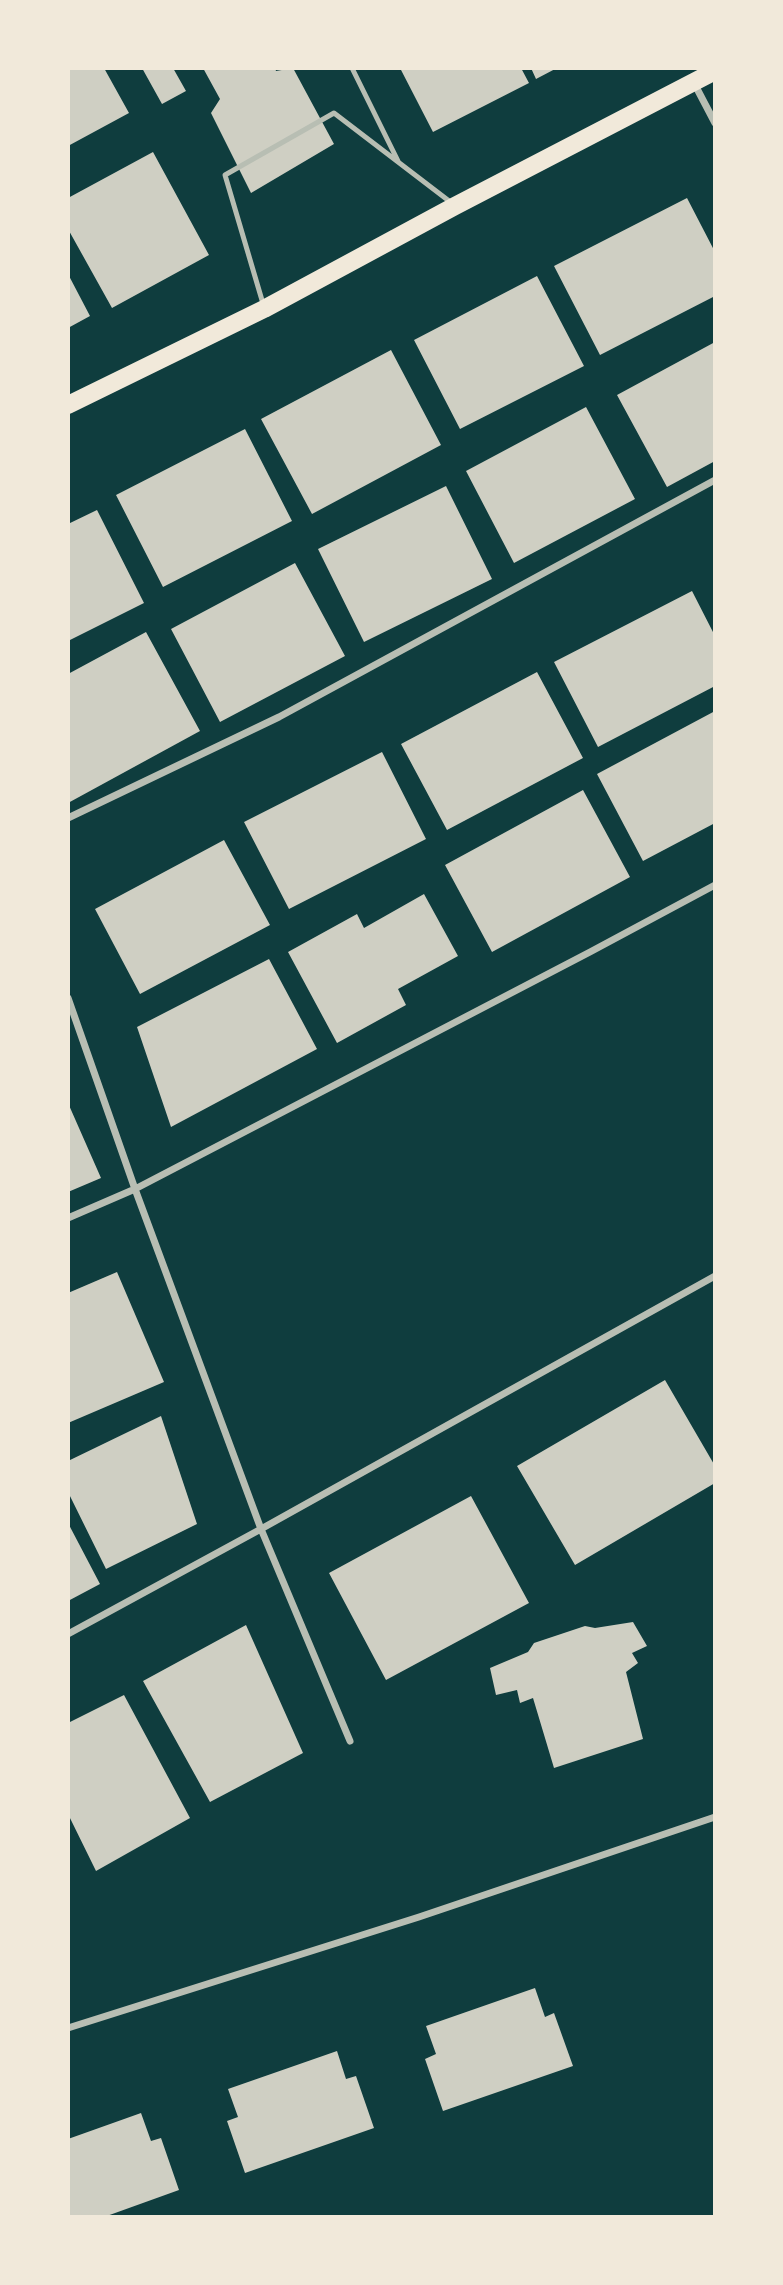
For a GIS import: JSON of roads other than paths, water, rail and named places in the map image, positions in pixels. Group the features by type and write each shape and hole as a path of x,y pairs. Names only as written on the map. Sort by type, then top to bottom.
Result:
{"main road":[{"path":"68,405 264,309 715,71"}],"street":[{"path":"694,82 715,123"},
{"path":"68,818 279,717 715,480"},
{"path":"68,1218 135,1189 715,885"},
{"path":"68,998 135,1189 261,1529 350,1741"},
{"path":"68,1634 715,1276"},
{"path":"68,2028 419,1917 715,1817"}],"lane":[{"path":"352,68 400,164"},
{"path":"264,309 225,175 334,113 455,206"}]}
